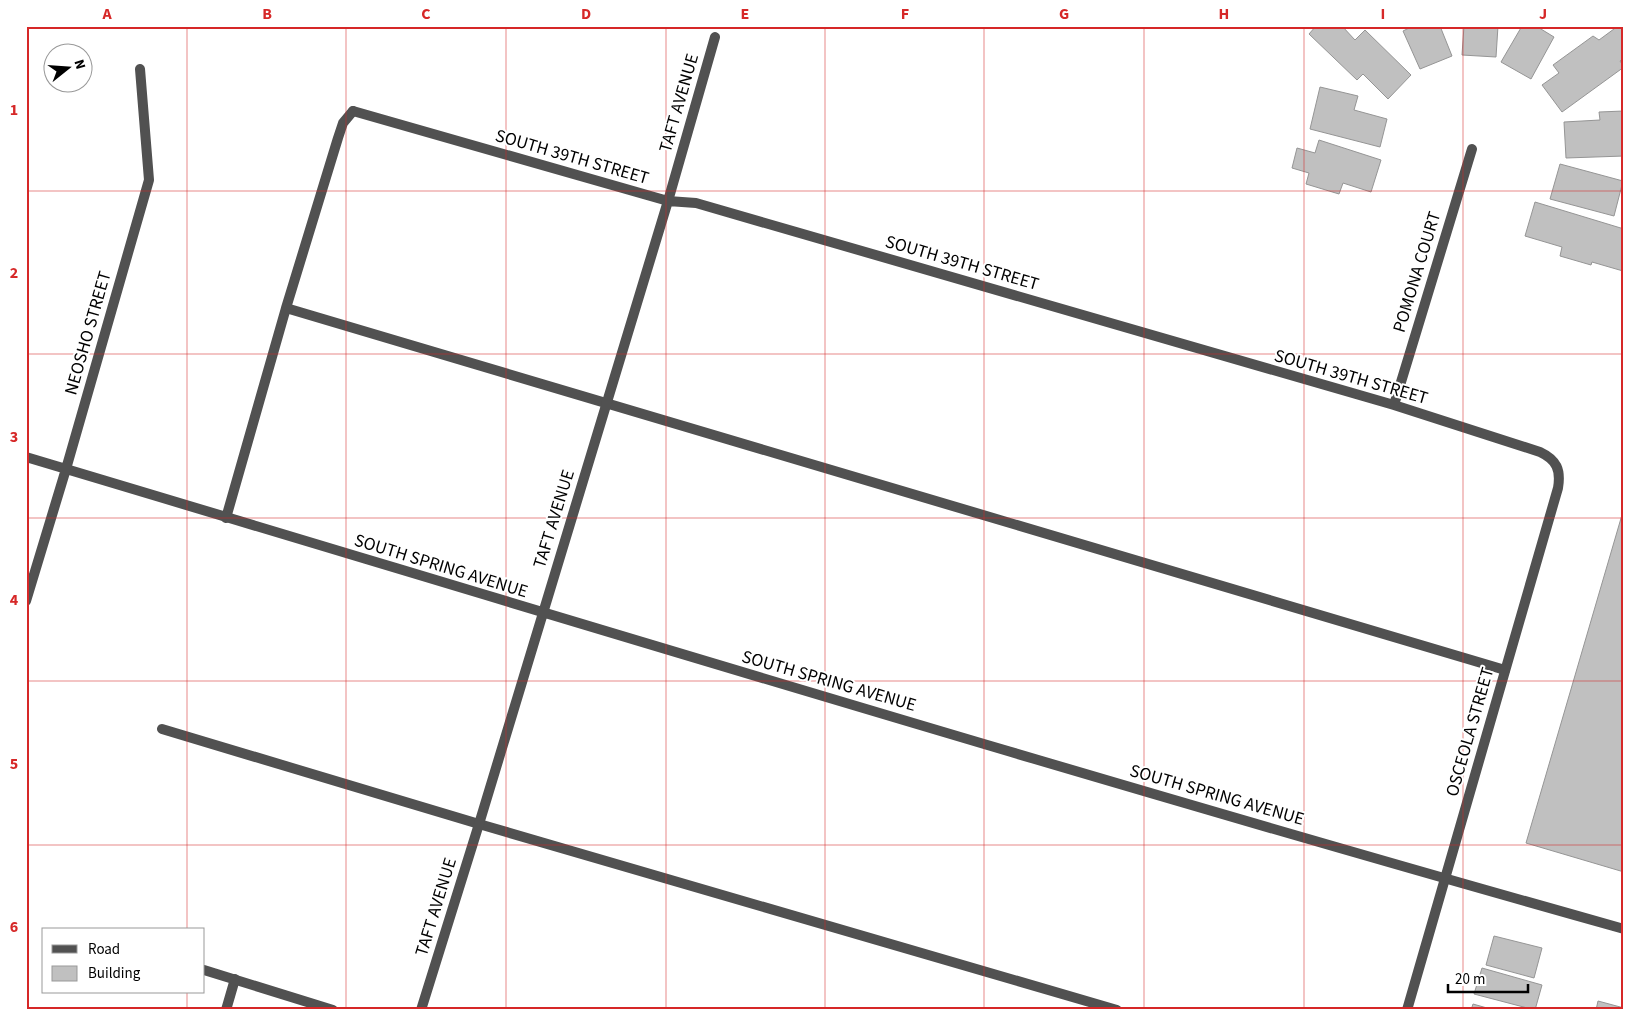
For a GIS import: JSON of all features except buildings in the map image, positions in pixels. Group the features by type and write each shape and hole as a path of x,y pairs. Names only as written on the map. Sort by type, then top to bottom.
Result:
{"street":[{"name":"TAFT AVENUE","path":"421,1010 668,201 715,37"},
{"name":"NEOSHO STREET","path":"26,601 149,180 140,69"},
{"name":"SOUTH 39TH STREET","path":"286,308 343,123 353,111 668,201 696,203 1394,405 1540,452 1549,456 1556,464"},
{"name":"POMONA COURT","path":"1394,405 1472,149"},
{"path":"226,518 286,308 1505,670"},
{"name":"SOUTH SPRING AVENUE","path":"26,457 542,613 1444,878 1624,929"},
{"name":"OSCEOLA STREET","path":"1407,1010 1558,488 1559,470 1556,464"},
{"path":"162,729 479,824 1118,1010"},
{"path":"205,970 333,1010"},
{"path":"226,1010 235,979"}]}
